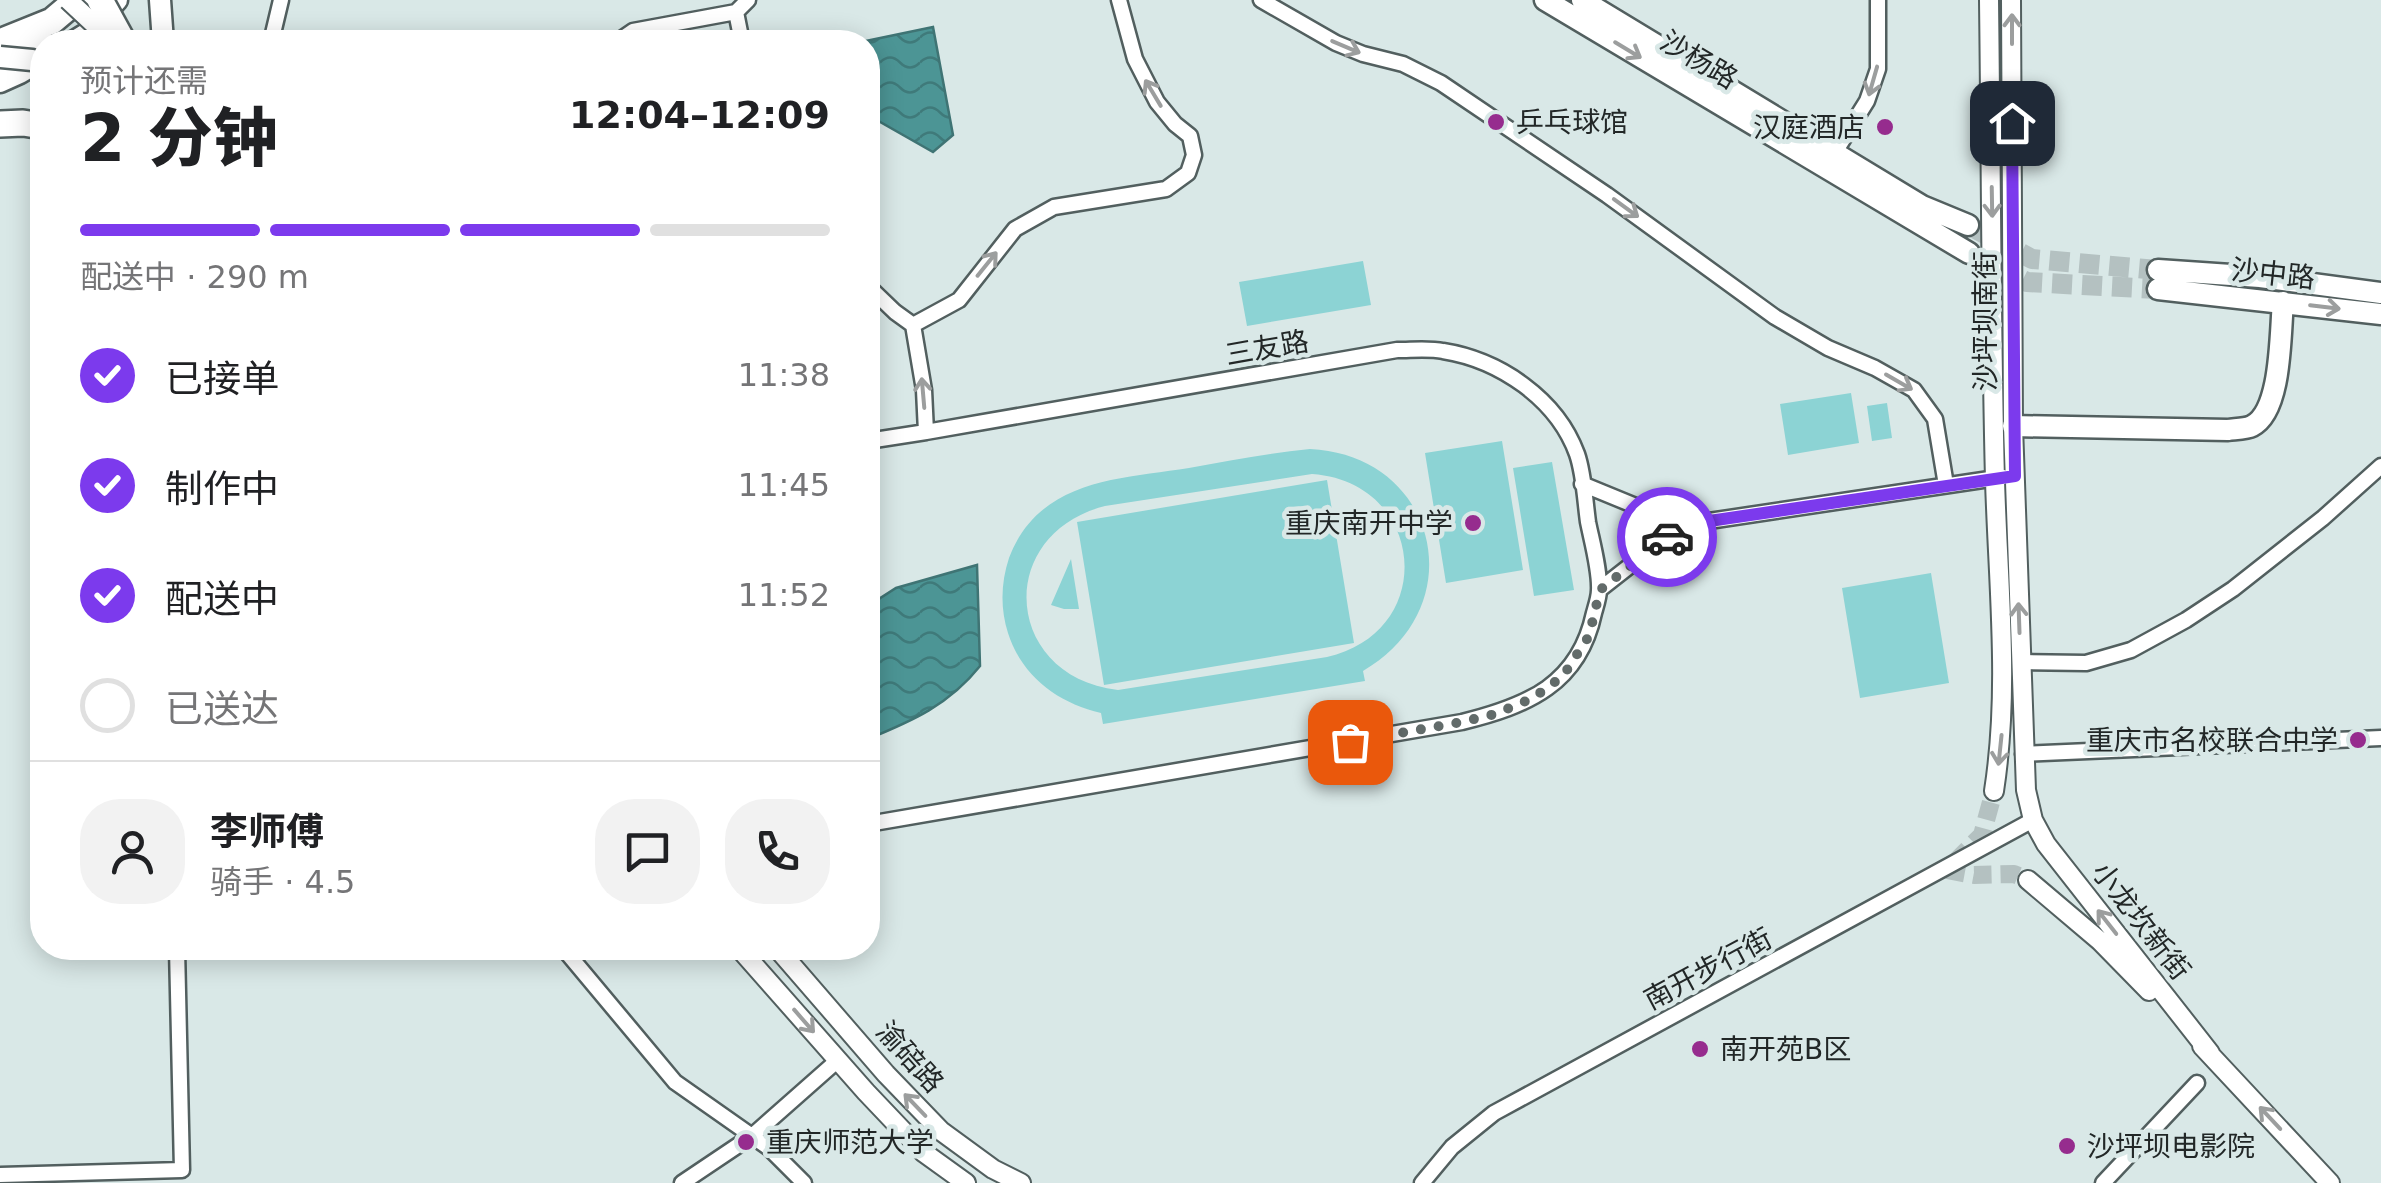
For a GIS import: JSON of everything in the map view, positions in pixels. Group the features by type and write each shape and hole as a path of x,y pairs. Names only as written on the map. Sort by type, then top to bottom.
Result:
{"highway":[{"path":"2,44 53,0"},
{"path":"32,30 52,21 77,0"},
{"path":"67,30 98,0 116,30"},
{"path":"2,44 30,31"},
{"path":"2,44 25,55 30,52"},
{"path":"0,124 30,124"}],"main road":[{"path":"68,0 100,30"},
{"path":"90,30 117,0"},
{"path":"160,0 162,30"},
{"name":"沙杨路","path":"1545,0 1830,160"},
{"name":"沙杨路","path":"1582,0 1830,160"},
{"name":"沙坪坝南街","path":"1989,0 1995,478 2004,705 1994,792"},
{"name":"沙坪坝南街","path":"2011,0 2013,426 2023,754 2034,820"},
{"path":"2,44 30,59"},
{"path":"0,82 30,69"},
{"path":"0,111 30,116"},
{"path":"1830,160 1968,225"},
{"path":"1830,160 1969,253"},
{"name":"沙中路","path":"2381,293 2260,277 2158,280 2381,314"},
{"path":"2013,426 2228,430 2252,426 2267,412 2274,391 2284,302"},
{"name":"小龙坎新街","path":"2034,820 2046,844 2210,1054"},
{"name":"小龙坎新街","path":"2028,880 2100,941 2330,1183"},
{"name":"渝碚路","path":"750,960 923,1152 966,1183"},
{"name":"渝碚路","path":"788,960 941,1132 993,1169 1021,1183"}],"street":[{"path":"274,30 281,0"},
{"path":"638,30 736,12 748,0"},
{"path":"913,325 959,300 1015,229 1054,207 1166,189 1188,173 1194,155 1190,136 1157,102 1134,59 1119,0"},
{"path":"1261,0 1336,44 1404,64 1441,83 1608,195 1774,317 1914,390 1935,419 1946,486"},
{"path":"1830,160 1867,101 1878,69 1878,0"},
{"path":"736,12 740,30"},
{"path":"880,298 913,325 924,390 926,432"},
{"name":"三友路","path":"880,439 1397,350 1442,350 1510,376 1536,394 1559,418 1578,455 1582,484"},
{"path":"2021,662 2086,663 2131,650 2233,589 2381,466"},
{"path":"1600,590 1682,525 2015,476"},
{"path":"1582,484 1682,525"},
{"path":"880,822 1462,722 1533,698 1563,676 1589,636 1600,590 1582,484"},
{"path":"2023,754 2381,738"},
{"name":"南开步行街","path":"1422,1183 1452,1147 1494,1113 2034,820"},
{"path":"0,1175 182,1170 177,960"},
{"path":"573,960 676,1082 769,1148 804,1183"},
{"path":"682,1183 752,1136 838,1060"},
{"path":"2103,1183 2197,1083"}],"shaded area":[{"path":"1363,261 1371,305 1247,326 1239,282"},
{"path":"1851,393 1859,443 1788,455 1780,404"},
{"path":"1887,403 1892,438 1872,441 1867,406"},
{"path":"1502,441 1523,570 1446,583 1425,453"},
{"path":"1310,449 1354,458 1388,477 1412,505 1426,538 1429,574 1420,610 1398,643 1363,671 1365,681 1103,724 1101,713 1056,695 1022,663 1004,614 1004,576 1022,532 1040,512 1061,498 1109,480","holes":["1312,474 1350,483 1378,502 1396,529 1404,559 1402,590 1388,619 1363,642 1327,657 1118,690 1080,680 1052,660 1034,634 1027,604 1030,574 1044,545 1069,522 1105,506"]},
{"path":"1552,462 1574,590 1534,596 1513,468"},
{"path":"1327,480 1354,643 1104,685 1077,522"},
{"path":"1071,559 1079,609 1051,605"},
{"path":"1931,573 1949,683 1860,698 1842,588"}],"water":[{"path":"933,27 953,135 933,152 880,122 880,38"},
{"path":"977,565 980,666 943,701 880,734 880,598 896,588"}],"tunnel":[{"path":"1968,225 2032,259 2158,270"},
{"path":"1969,253 2027,282 2158,289"},
{"path":"1955,862 1982,835 1994,791"},
{"path":"1947,870 1974,875 2014,874 2028,880"}],"way so far":[{"path":"1350,742 1462,722 1533,698 1563,676 1589,636 1600,590 1667,537"}],"place":[{"name":"乒乓球馆","path":"1496,122"},
{"name":"汉庭酒店","path":"1885,127"},
{"name":"重庆南开中学","path":"1473,523"},
{"name":"重庆市名校联合中学","path":"2358,740"},
{"name":"南开苑B区","path":"1700,1049"},
{"name":"重庆师范大学","path":"746,1142"},
{"name":"沙坪坝电影院","path":"2067,1146"}],"route":[{"path":"1667,537 1682,525 2015,476 2012,123"}]}
